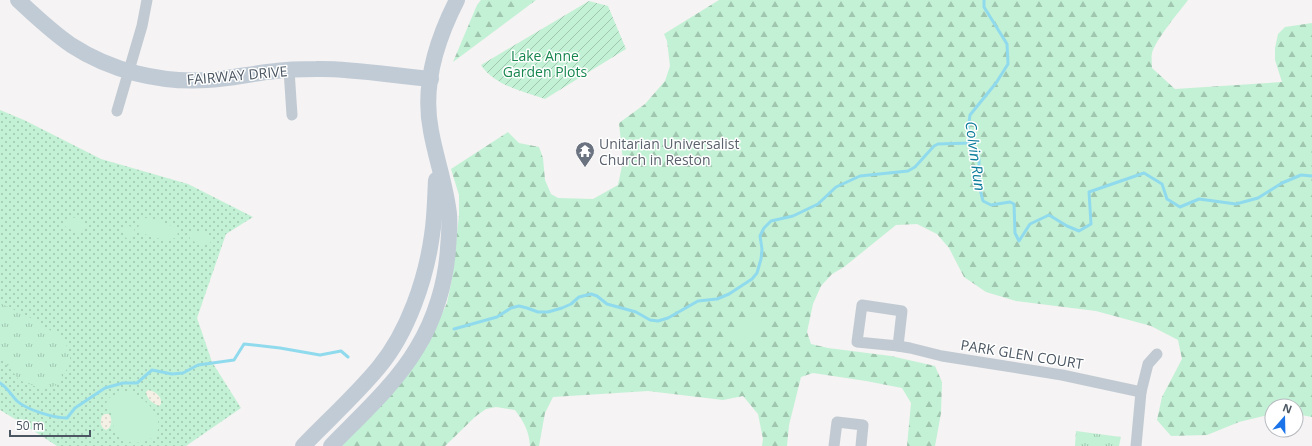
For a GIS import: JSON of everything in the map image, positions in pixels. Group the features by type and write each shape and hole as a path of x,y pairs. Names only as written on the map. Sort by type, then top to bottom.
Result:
{"main road":[{"name":"FAIRWAY DRIVE","path":"18,0 53,32 93,57 129,72 159,78 184,81 208,80 318,68 430,79"},
{"path":"331,446 368,409 399,374 417,348 428,327 445,276 449,215 444,187 430,130 429,95 430,79 441,35 457,0"},
{"path":"303,446 380,366 396,342 407,320 419,290 428,259 432,235 438,164"}],"street":[{"path":"117,111 142,26 148,0"},
{"path":"289,70 292,115"},
{"name":"PARK GLEN COURT","path":"898,346 902,311 862,305 857,342 910,348 942,356 1062,375 1141,392"},
{"path":"1136,446 1141,392 1148,364 1158,354"},
{"path":"834,446 837,422 863,425 861,446"}],"green space":[{"path":"481,0 536,0 453,62 477,5"},
{"path":"719,0 1188,0 1163,33 1154,47 1152,55 1152,68 1175,89 1282,82 1275,60 1275,48 1278,34 1285,27 1312,23 1312,417 1304,416 1304,398 1264,398 1264,416 1239,422 1207,435 1171,436 1157,420 1162,397 1182,359 1178,340 1151,326 1096,311 1016,301 986,292 964,277 949,248 937,234 917,224 896,225 844,267 832,274 821,286 813,304 807,332 811,344 828,348 891,356 935,366 942,382 941,413 935,446 907,446 911,403 902,388 813,373 801,377 789,425 787,446 762,446 763,439 758,414 743,396 723,400 648,391 553,397 545,413 539,446 530,446 526,427 515,410 496,407 486,409 476,416 445,446 342,446 426,348 447,303 452,279 459,215 459,195 451,169 508,132 519,143 539,147 543,158 545,180 551,194 558,198 593,199 618,185 623,161 619,123 645,104 665,81 670,66 667,41 664,34"},
{"name":"Lake Anne Garden Plots","path":"589,1 608,6 626,49 545,99 502,83 487,72 481,65"},
{"path":"0,110 24,120 101,159 188,184 253,217 226,234 197,318 212,362 241,408 186,446 57,446 0,410"},
{"path":"1312,142 1312,185 1309,183 1309,154"},
{"path":"68,217 77,218 85,223 84,230 76,231 66,227 64,225"},
{"path":"146,218 175,227 178,232 177,236 172,239 164,239 141,232 138,229 140,222"},
{"path":"129,226 134,228 135,233 130,240 123,234 124,228"},
{"path":"192,230 209,235 211,242 203,245 192,241 190,239 189,232"},
{"path":"0,303 29,317 61,337 65,342 70,354 70,360 67,369 55,386 45,388 34,386 19,380 0,356"},
{"path":"755,320 760,336 732,344 728,329"},
{"path":"123,392 136,395 142,399 153,410 157,417 159,423 158,430 155,435 145,442 138,443 126,441 121,439 115,433 113,417 107,406 107,400 112,396"},
{"path":"1076,431 1121,437 1119,446 1075,446"}],"sand":[{"path":"148,390 153,391 159,396 161,404 159,406 149,399 146,392"},
{"path":"109,414 111,418 111,424 106,430 102,426 101,422 102,416"}],"waterway":[{"name":"Colvin Run","path":"984,0 984,7 1007,44 1008,64 996,83 970,115 968,129 970,143 979,159 979,185 983,201 991,205 1010,202 1014,204 1015,233 1019,241 1030,224 1049,215 1067,226 1079,231 1091,224 1089,192 1144,173 1162,184 1167,199 1180,207 1199,199 1236,204 1258,198 1282,183 1301,175 1312,176"},
{"path":"454,329 497,317 511,308 519,306 538,312 548,312 571,304 579,297 591,294 597,296 607,304 636,312 650,320 658,321 668,318 698,301 717,299 729,294 752,279 757,273 761,259 762,249 760,236 764,228 771,221 793,216 818,204 836,187 860,176 908,171 915,167 934,146 938,144 970,143"},
{"path":"0,383 21,404 48,415 67,418 75,408 105,388 123,383 137,383 152,370 172,374 183,373 198,365 234,360 244,344 320,355 341,351 348,357"}],"place":[{"name":"Unitarian Universalist Church in Reston","path":"585,168"}]}
